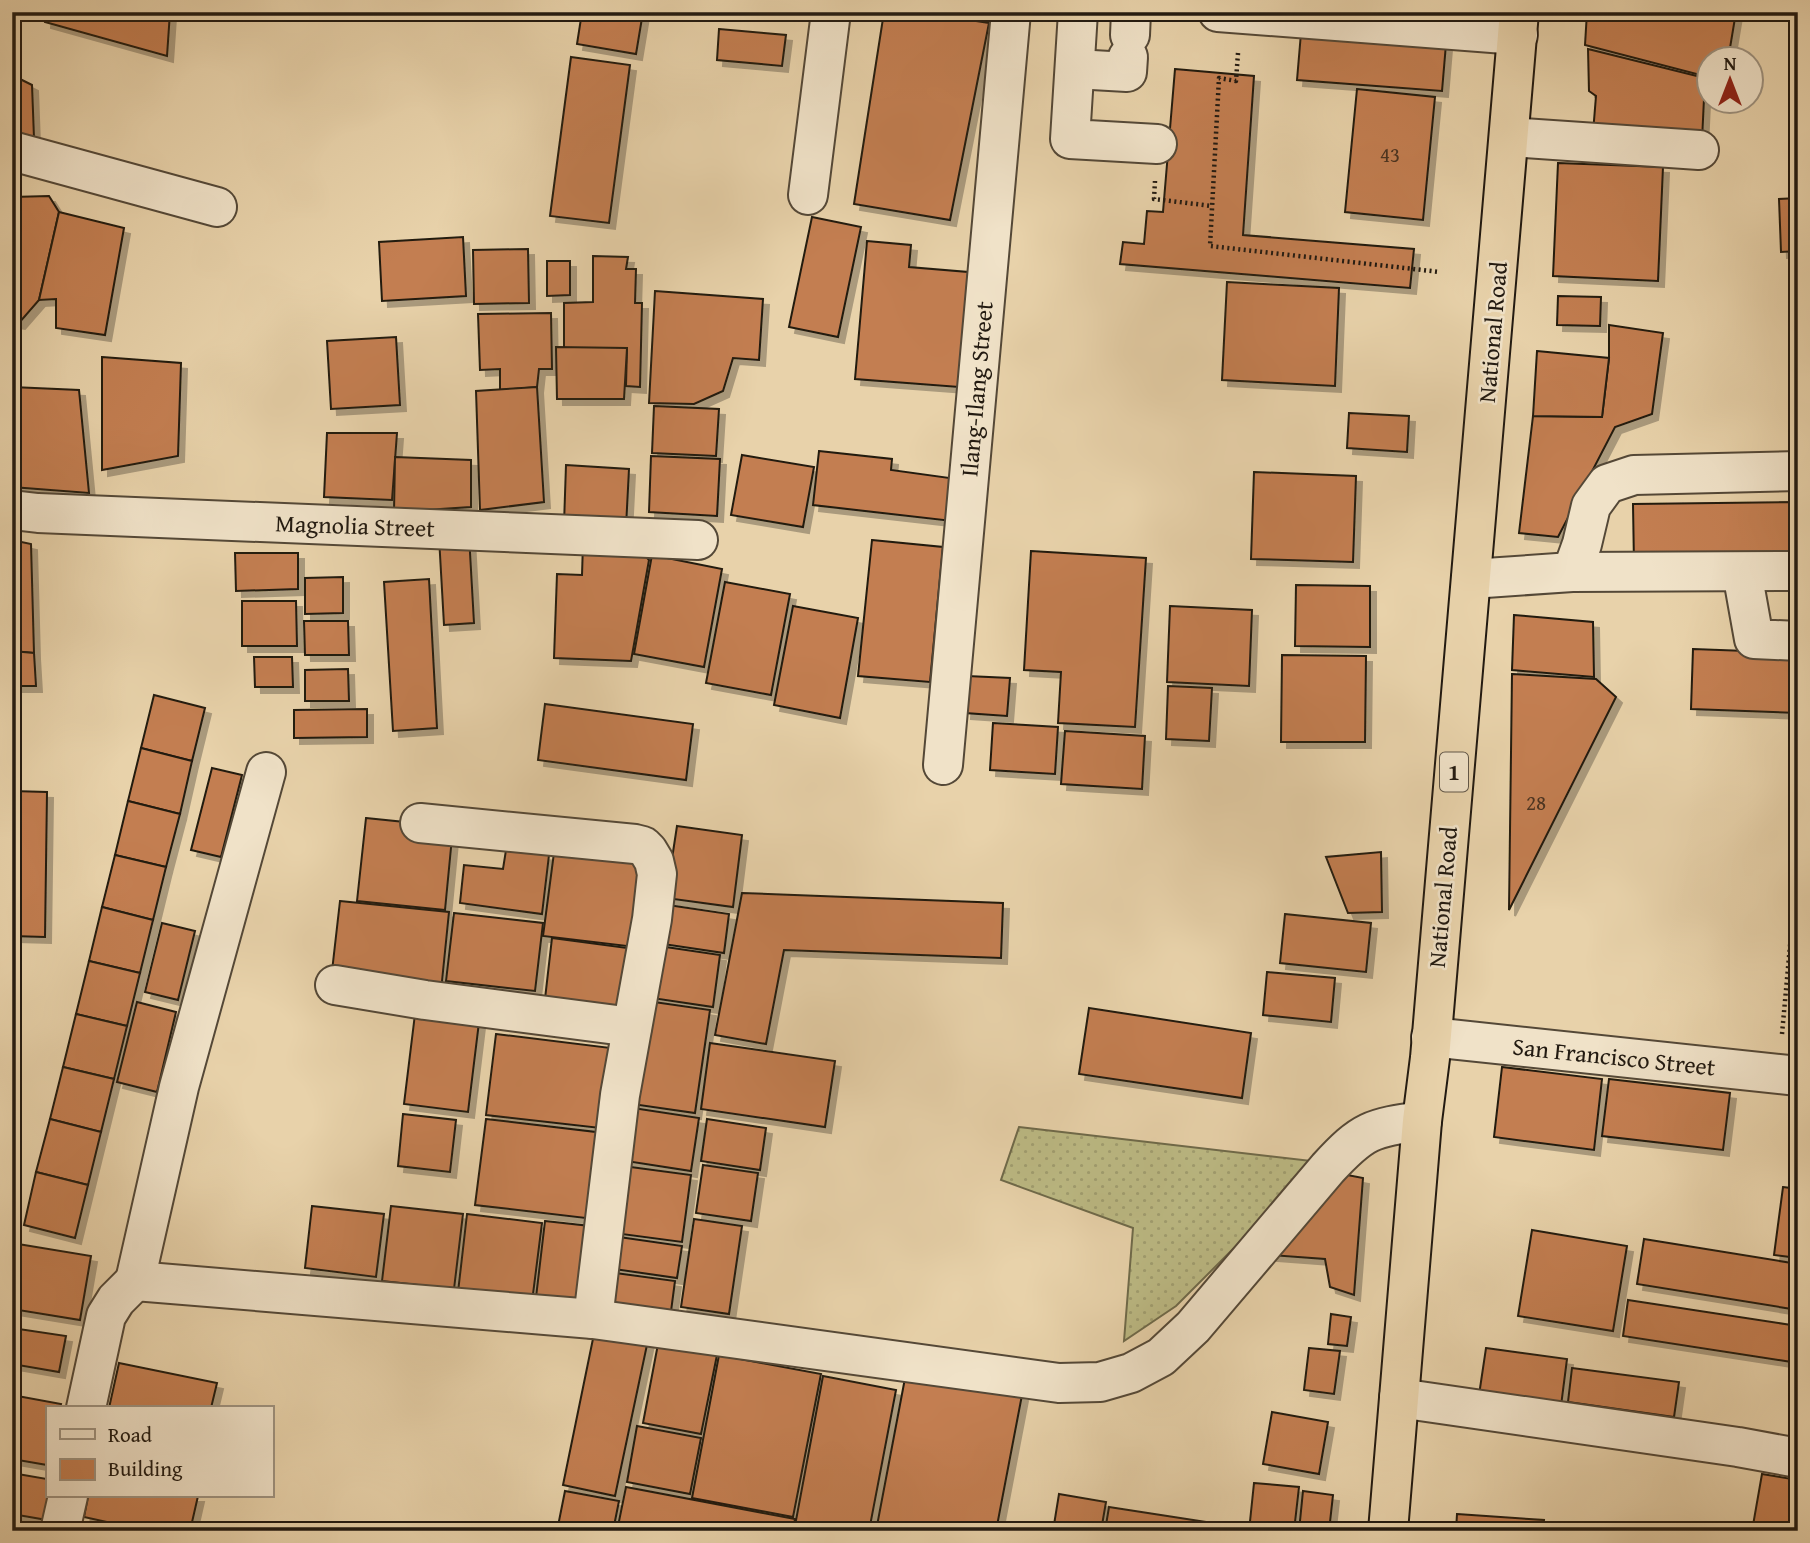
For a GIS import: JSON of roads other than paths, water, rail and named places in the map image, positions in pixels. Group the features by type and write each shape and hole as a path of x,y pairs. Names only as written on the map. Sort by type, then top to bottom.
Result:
{"highway":[{"name":"National Road","path":"1388,1531 1518,23"}],"street":[{"path":"808,195 831,12"},
{"name":"Ilang-Ilang Street","path":"943,765 1012,12"},
{"path":"1078,12 1070,139 1157,144"},
{"path":"1229,13 1518,23"},
{"path":"1075,69 1127,72 1129,35"},
{"path":"1509,137 1699,150"},
{"path":"12,150 217,207"},
{"path":"1572,572 1583,544 1591,506 1607,484 1634,475 1798,471"},
{"name":"Magnolia Street","path":"12,510 698,540"},
{"path":"1471,579 1572,572 1798,571"},
{"path":"1742,572 1755,639 1798,641"},
{"path":"86,1406 106,1316 116,1300 135,1281 179,1087 266,772"},
{"path":"420,823 635,844 646,848 654,861 657,874 652,919 620,1095 593,1320"},
{"path":"335,985 425,1000 632,1027"},
{"name":"San Francisco Street","path":"1431,1037 1788,1075"},
{"path":"135,1281 593,1320 1059,1384 1100,1381 1131,1373 1161,1357 1193,1327 1328,1168 1359,1138 1374,1129 1422,1121"},
{"path":"1399,1398 1798,1458"},
{"path":"61,1531 68,1498"}]}
